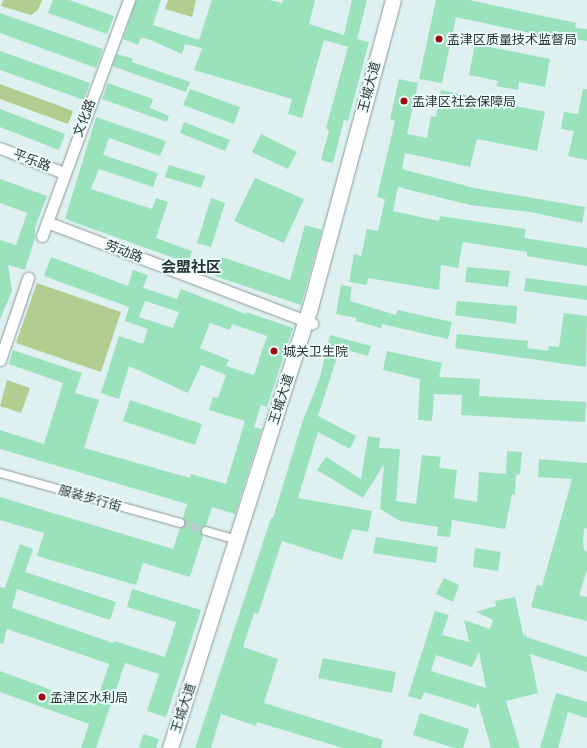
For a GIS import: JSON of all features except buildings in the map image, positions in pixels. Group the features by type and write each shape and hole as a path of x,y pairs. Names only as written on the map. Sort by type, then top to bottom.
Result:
{"main road":[{"name":"王城大道","path":"170,748 309,323 393,0"},
{"name":"王城大道","path":"178,748 244,541 309,323 400,0"}],"street":[{"name":"文化路","path":"42,236 129,0"},
{"name":"平乐路","path":"0,148 64,173"},
{"name":"劳动路","path":"47,222 309,323"},
{"path":"0,360 28,278"},
{"name":"服装步行街","path":"0,473 180,523"},
{"path":"206,531 244,541"}],"green space":[{"path":"3,0 42,0 38,10 31,15 1,6"},
{"path":"168,0 196,0 192,17 165,9"},
{"path":"0,84 73,111 68,124 0,99"},
{"path":"37,283 121,312 101,372 16,343"},
{"path":"7,380 30,388 21,413 0,406"}],"tunnel":[{"path":"180,523 206,531"}],"place":[{"name":"孟津区质量技术监督局","path":"439,39"},
{"name":"孟津区社会保障局","path":"404,101"},
{"name":"城关卫生院","path":"274,351"},
{"name":"孟津区水利局","path":"42,697"}],"district":[{"name":"会盟社区","path":"191,268"}]}
